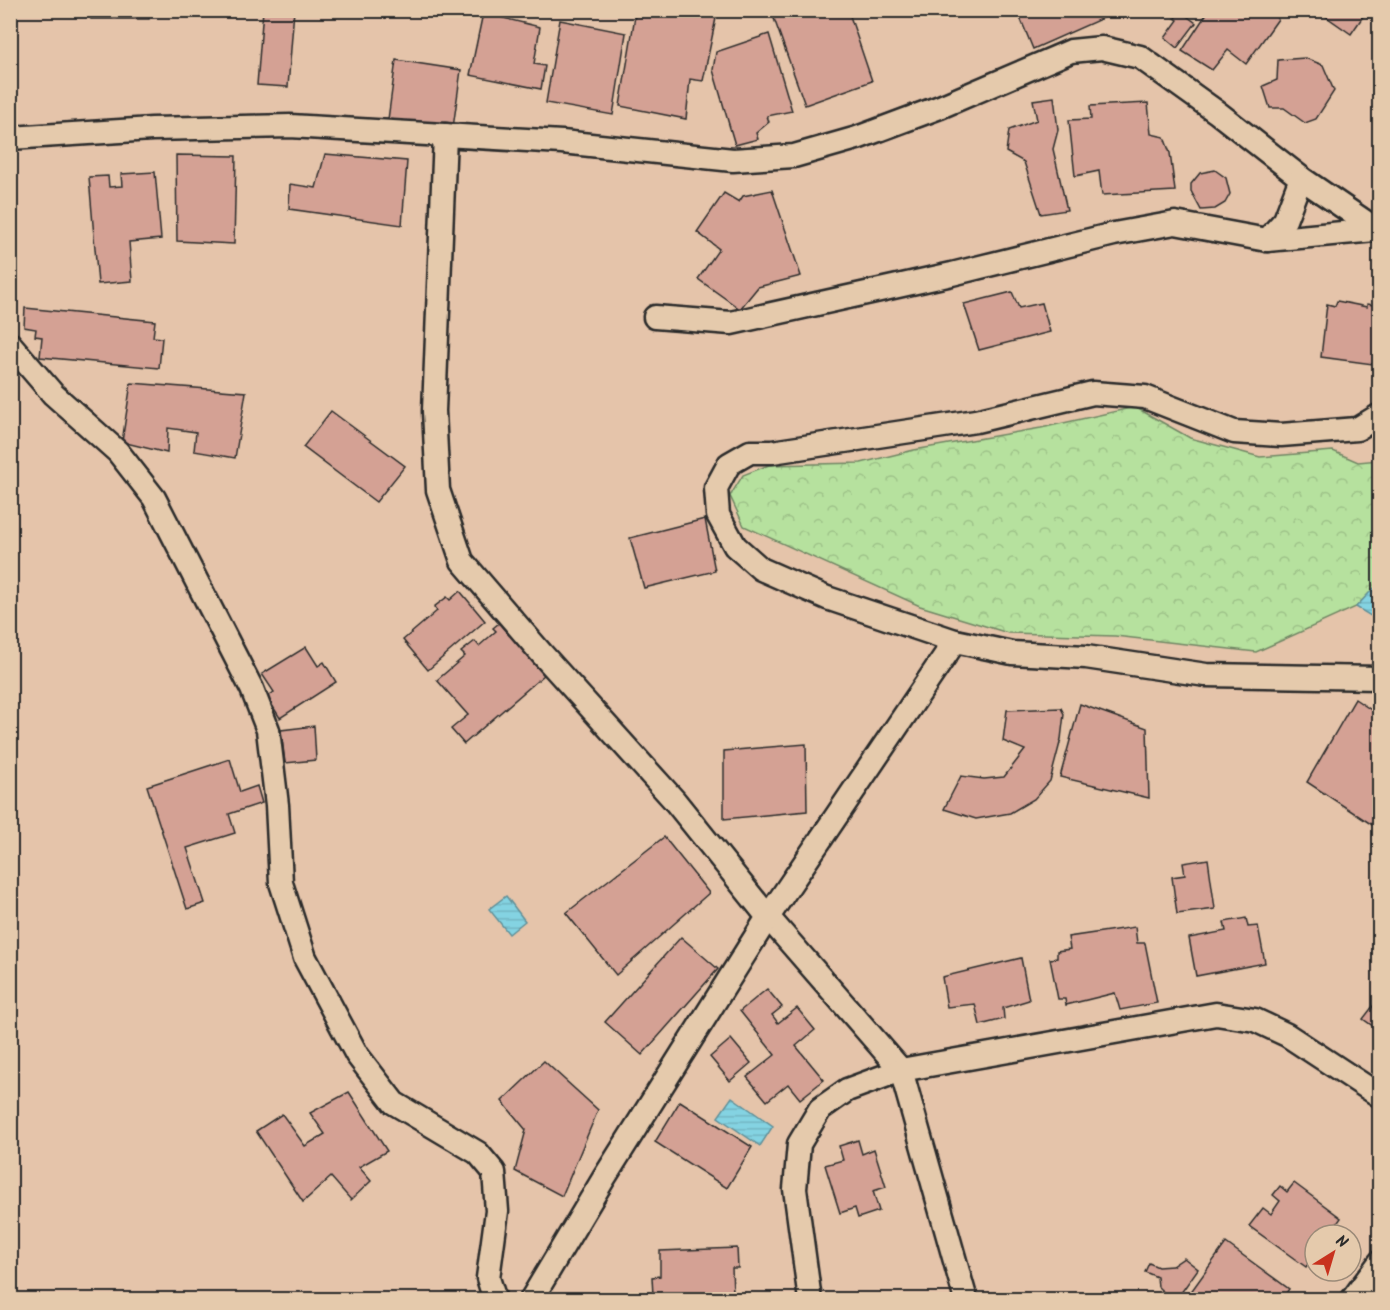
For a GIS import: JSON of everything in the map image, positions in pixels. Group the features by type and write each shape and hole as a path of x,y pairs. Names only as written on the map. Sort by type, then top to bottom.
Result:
{"street":[{"path":"10,138 152,129 290,126 562,142 733,160 794,156 857,138 940,107 1071,51 1102,48 1140,57 1218,113 1301,178 1377,231"},
{"path":"445,135 434,411 438,490 462,561 542,654 674,800 768,917 901,1070 966,1299"},
{"path":"1268,240 1285,220 1301,178"},
{"path":"655,317 731,323 951,274 1114,234 1175,223 1268,240 1377,231"},
{"path":"10,344 53,394 118,452 154,498 252,689 268,730 277,805 281,883 305,958 357,1055 394,1103 478,1153 494,1172 497,1211 488,1278 495,1299"},
{"path":"1380,415 1357,429 1281,435 1234,432 1145,397 1093,393 976,421 772,452 750,452 729,464 716,488 718,515 735,546 761,569 827,598 955,641 1012,654 1086,657 1206,675 1380,678"},
{"path":"531,1299 768,917 955,641"},
{"path":"810,1299 795,1190 799,1144 820,1109 847,1090 901,1070 1216,1014 1255,1020 1287,1035 1380,1095"},
{"path":"1352,1299 1380,1262"}],"green space":[{"path":"1135,407 1190,438 1260,457 1333,451 1358,462 1379,460 1379,585 1356,607 1256,652 1115,636 1008,633 920,606 744,526 730,496 743,475 769,465 861,463 914,450 1041,428"}],"water":[{"path":"1379,585 1379,621 1356,607"},
{"path":"506,896 525,921 509,934 489,909"},
{"path":"732,1097 773,1126 760,1146 718,1117"}],"building":[{"path":"91,10 149,10 149,19 91,19"},
{"path":"263,10 294,10 288,87 257,85"},
{"path":"636,10 680,10 716,18 703,81 690,79 686,119 620,106"},
{"path":"780,10 848,10 872,81 805,105 772,13"},
{"path":"1017,10 1099,10 1103,18 1033,49"},
{"path":"1209,10 1268,10 1278,19 1246,64 1228,50 1212,70 1182,51"},
{"path":"1323,10 1364,10 1366,12 1351,34 1321,13"},
{"path":"1180,11 1196,23 1177,48 1165,38 1178,20 1175,18"},
{"path":"483,13 540,27 534,64 545,66 541,89 470,75"},
{"path":"560,20 626,33 613,115 546,103"},
{"path":"769,34 792,111 767,116 769,122 756,133 758,139 735,145 713,70 716,52"},
{"path":"1305,58 1323,65 1334,91 1316,119 1305,123 1284,108 1270,108 1263,86 1277,80 1278,60"},
{"path":"396,60 461,70 452,135 387,127"},
{"path":"1054,97 1058,130 1053,149 1067,210 1041,214 1024,162 1006,152 1009,130 1037,120 1033,100"},
{"path":"1148,103 1151,134 1164,137 1170,153 1175,191 1102,195 1099,171 1075,176 1069,120 1091,119 1090,106"},
{"path":"325,154 407,161 402,225 289,209 290,184 316,188"},
{"path":"176,155 236,156 234,244 177,241"},
{"path":"1215,170 1226,178 1230,194 1225,203 1215,209 1201,210 1191,191 1191,184 1200,173"},
{"path":"155,172 161,239 129,242 132,281 98,284 89,177 108,176 109,187 122,186 121,174"},
{"path":"772,190 801,276 758,287 740,309 698,279 719,249 697,232 724,193 739,202 743,196"},
{"path":"1012,292 1019,308 1042,303 1050,332 979,350 964,304"},
{"path":"1337,301 1367,307 1367,304 1380,306 1380,365 1321,357 1327,304 1335,306"},
{"path":"25,308 155,321 153,337 162,338 159,368 40,357 42,337 35,336 36,329 24,327"},
{"path":"131,383 246,392 235,458 194,451 196,432 168,428 167,453 122,442"},
{"path":"331,411 405,466 376,502 303,447"},
{"path":"705,519 715,571 644,588 630,538"},
{"path":"460,591 485,621 428,670 403,640 437,611 434,607 447,597 450,600"},
{"path":"499,623 544,675 464,744 451,729 468,715 437,680 465,656 461,652 475,641 479,646 496,631 493,628"},
{"path":"306,647 318,666 324,662 336,682 280,718 267,697 274,692 262,674"},
{"path":"1355,699 1380,716 1380,830 1307,782"},
{"path":"1080,704 1147,728 1149,798 1060,777"},
{"path":"1061,708 1064,714 1061,739 1050,781 1034,799 1010,813 976,819 944,809 961,776 984,779 1004,777 1025,750 1003,741 1007,710"},
{"path":"314,726 316,760 285,763 281,730"},
{"path":"806,744 807,811 724,819 724,751"},
{"path":"230,759 240,792 257,786 262,803 229,814 235,833 187,848 205,903 187,909 147,786"},
{"path":"664,837 709,893 616,975 566,913"},
{"path":"1208,859 1215,909 1177,914 1172,877 1185,875 1183,863"},
{"path":"1246,918 1248,927 1258,926 1265,963 1196,976 1189,938 1226,931 1224,922"},
{"path":"1135,927 1137,943 1145,943 1157,1003 1120,1010 1115,993 1066,1005 1065,999 1058,999 1050,959 1057,958 1057,951 1070,949 1068,937"},
{"path":"681,937 718,969 642,1055 605,1022"},
{"path":"1021,958 1029,1000 1003,1008 1004,1019 980,1025 975,1004 947,1007 942,977"},
{"path":"767,989 782,1007 772,1015 778,1023 797,1008 815,1030 796,1046 824,1080 800,1099 788,1084 767,1101 747,1077 775,1055 740,1011"},
{"path":"1380,997 1380,1031 1363,1019"},
{"path":"731,1039 751,1063 730,1081 710,1057"},
{"path":"544,1061 598,1110 562,1196 515,1171 526,1130 502,1101"},
{"path":"349,1092 387,1151 359,1167 371,1181 351,1200 331,1177 303,1202 256,1131 282,1114 305,1146 325,1134 310,1113"},
{"path":"680,1101 752,1147 727,1188 655,1142"},
{"path":"858,1140 862,1154 874,1149 886,1187 873,1191 879,1211 858,1218 855,1208 840,1213 825,1165 843,1160 839,1146"},
{"path":"1294,1183 1341,1218 1337,1223 1303,1223 1303,1265 1249,1226 1263,1208 1271,1214 1280,1201 1273,1195 1280,1186 1287,1192"},
{"path":"1226,1243 1289,1289 1281,1300 1185,1300"},
{"path":"737,1248 738,1268 732,1268 733,1292 653,1295 652,1277 660,1276 660,1251"},
{"path":"1184,1258 1198,1269 1176,1300 1172,1300 1158,1287 1157,1277 1145,1272 1149,1263 1158,1267 1172,1266"}]}
